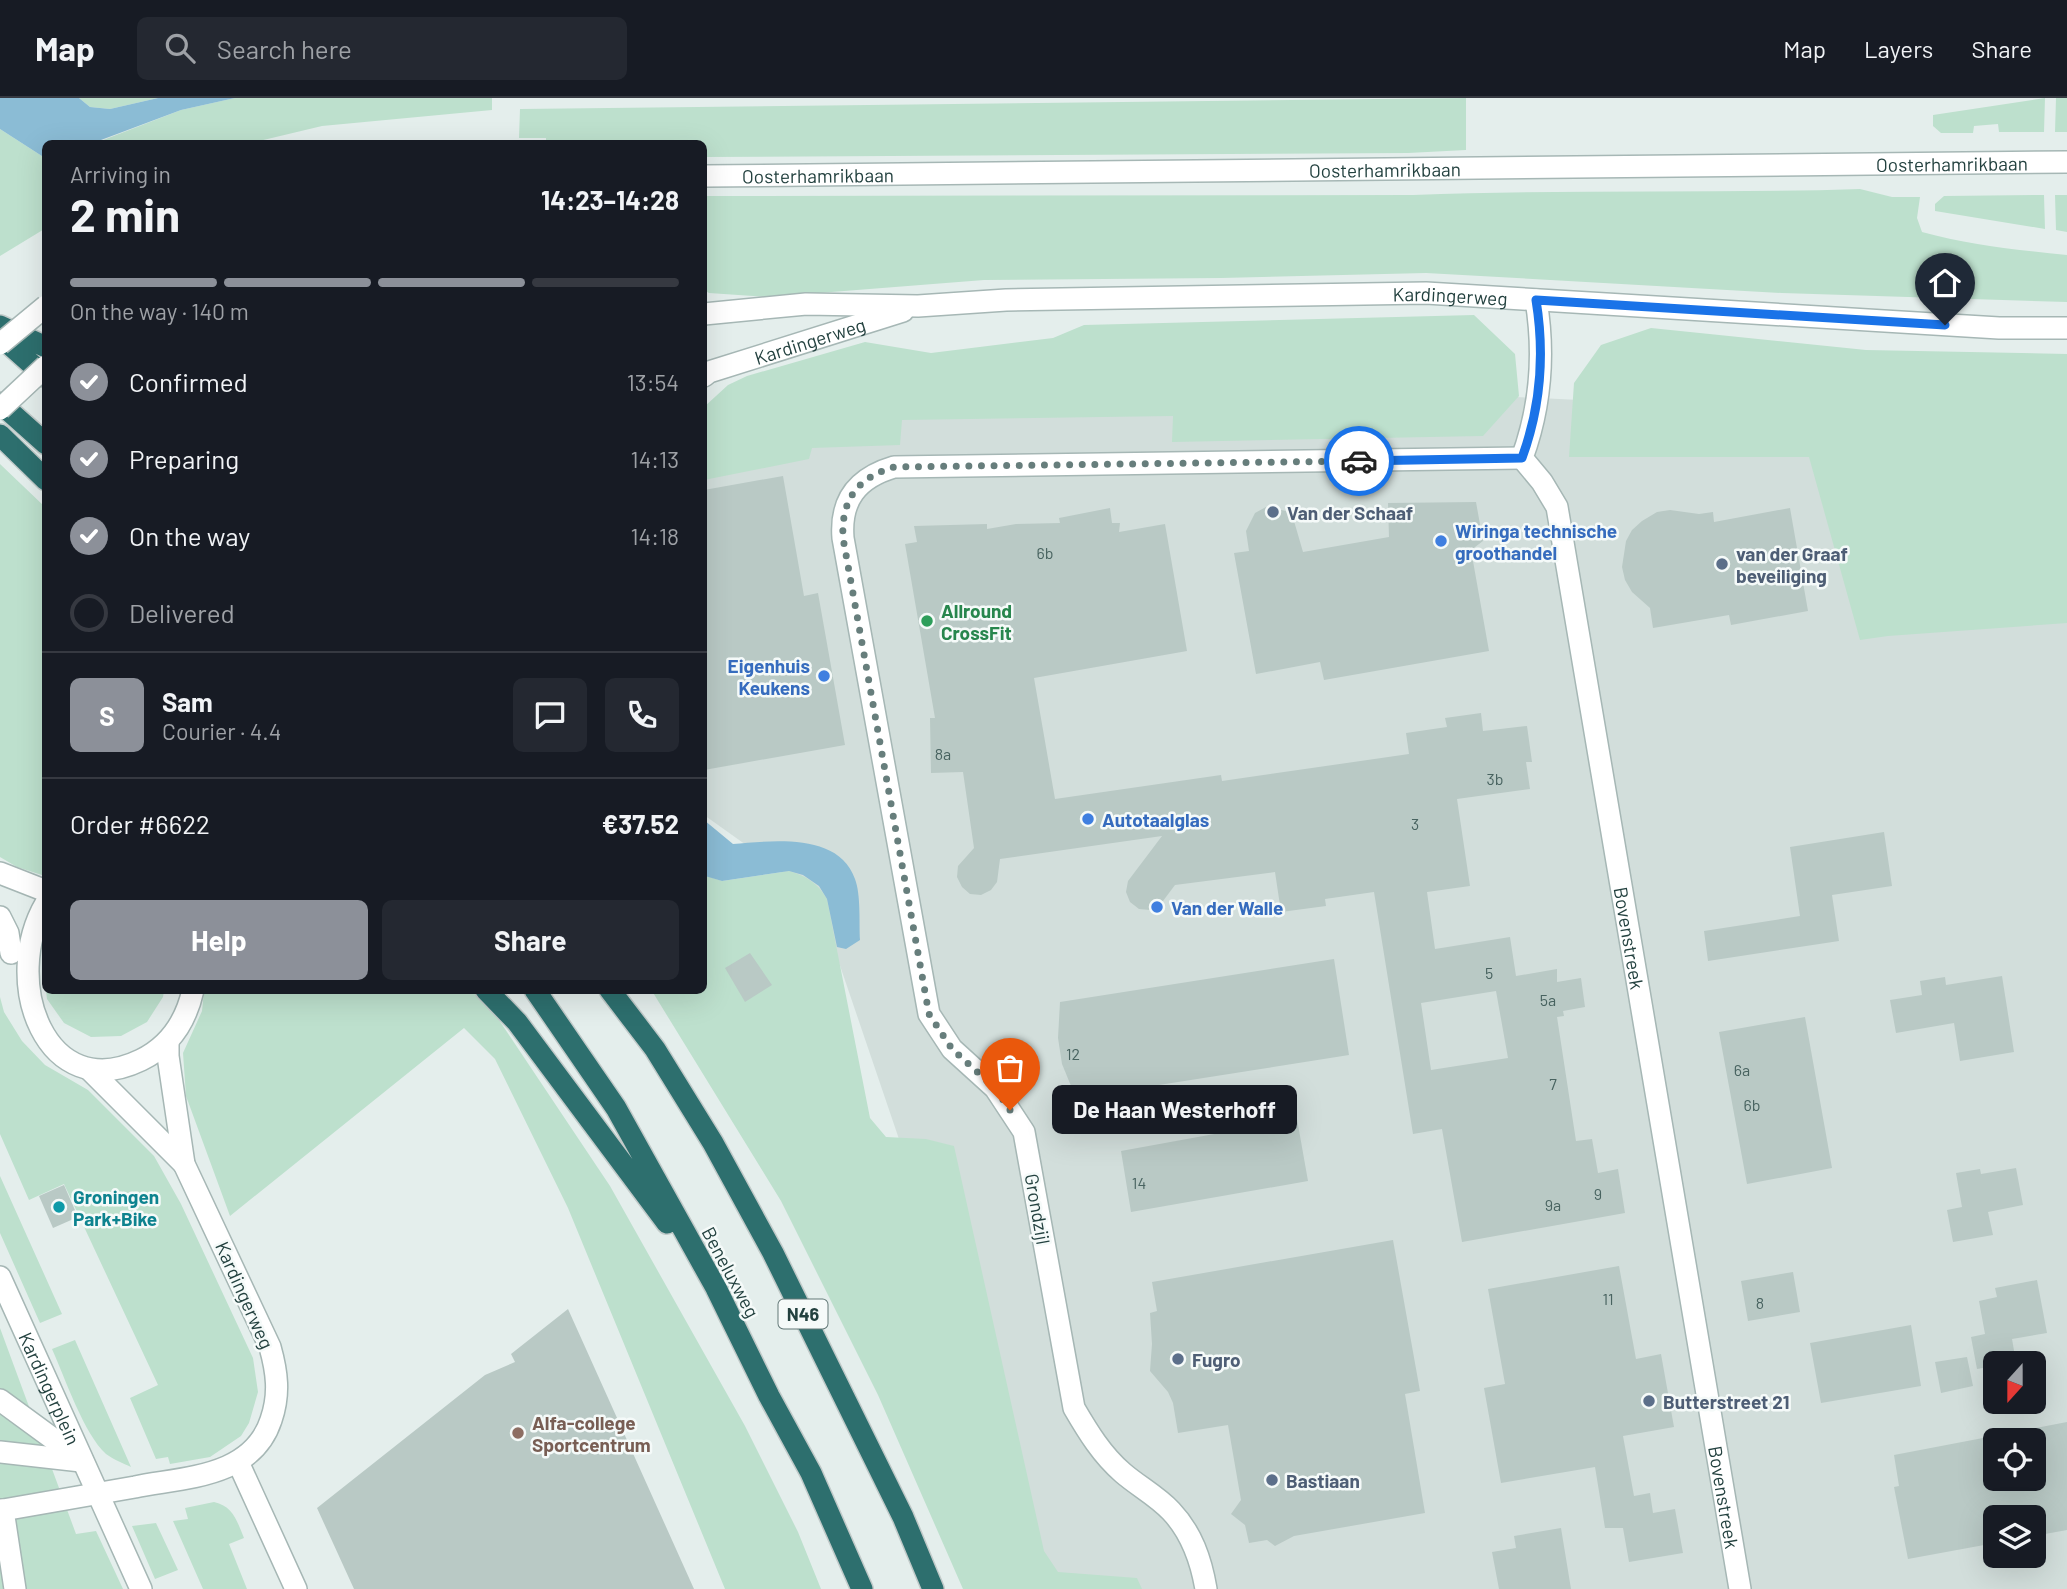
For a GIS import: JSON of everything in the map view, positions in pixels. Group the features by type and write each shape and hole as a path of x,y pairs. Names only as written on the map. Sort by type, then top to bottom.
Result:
{"highway":[{"path":"0,326 42,345"},
{"path":"0,336 42,373"},
{"path":"0,403 42,440"},
{"path":"0,435 42,476"},
{"path":"490,994 517,1022 716,1287"},
{"name":"Beneluxweg","path":"538,994 616,1108 716,1287 769,1396 811,1473 862,1589"},
{"name":"N46","path":"613,994 655,1049"},
{"name":"N46","path":"627,994 655,1049 713,1143 773,1253 903,1517 933,1589"}],"street":[{"name":"Oosterhamrikbaan","path":"707,176 2067,162"},
{"name":"Kardingerweg","path":"707,314 807,304 918,306 1019,300 1426,293 1999,328 2067,328"},
{"path":"1522,458 1536,410 1541,380 1540,326 1536,300"},
{"name":"Kardingerweg","path":"707,374 918,306"},
{"path":"0,344 42,309"},
{"path":"0,409 42,370"},
{"name":"Grondzijl","path":"1206,1589 1200,1558 1176,1517 1105,1455 1074,1408 1024,1132 995,1088 952,1049 929,1014 843,538 844,511 858,487 868,478 894,467 1522,458"},
{"name":"Bovenstreek","path":"1522,458 1542,482 1557,507 1740,1589"},
{"path":"0,873 42,889"},
{"path":"11,953 19,934 42,907"},
{"path":"0,917 8,933 11,953 10,998 19,1019 31,1037 48,1052 67,1063 89,1069 111,1069 132,1065 151,1055 168,1041 181,1025 192,994"},
{"name":"Kardingerweg","path":"1,1510 196,1477 238,1462 252,1452 270,1424 278,1388 276,1367 270,1347 184,1164 168,1041"},
{"name":"Kardingerweg","path":"89,1069 184,1164"},
{"name":"Kardingerplein","path":"0,1277 141,1589"},
{"name":"Kardingerplein","path":"0,1400 83,1461"},
{"name":"Kardingerplein","path":"0,1452 83,1461"},
{"path":"238,1462 296,1589"},
{"path":"1,1510 15,1589"}],"shaded area":[{"path":"1334,388 2067,424 2067,1589 1052,1589 816,895 707,817 707,441 745,415"}],"green space":[{"path":"79,98 158,98 110,109 90,107"},
{"path":"235,98 492,98 492,110 322,126 264,140 103,140 181,110"},
{"path":"1466,98 1466,150 1408,153 707,157 707,140 519,138 520,109"},
{"path":"2045,98 2044,132 1999,132 1998,124 1974,126 1973,133 1941,133 1933,126 1933,115"},
{"path":"2056,98 2067,98 2067,132 2055,132"},
{"path":"0,129 42,156 42,230 0,256"},
{"path":"1860,189 1892,197 1920,197 1917,218 1922,232 1976,244 2067,255 2067,302 1782,293 1426,273 984,280 768,297 707,292 707,196 1413,195"},
{"path":"2044,195 2045,229 1935,211 1935,204 1944,196"},
{"path":"2055,195 2067,195 2067,232 2056,230"},
{"path":"1474,315 1515,354 1519,396 1483,436 1172,442 1173,416 902,420 900,445 812,448 809,459 707,479 707,404 728,385 747,376 865,342 931,353 1053,338 1084,325"},
{"path":"1651,328 1866,350 2067,354 2067,623 1860,640 1809,457 1569,457 1574,383 1601,345"},
{"path":"0,464 42,504 42,875 17,867 0,857"},
{"path":"789,871 811,881 827,899 870,1118 886,1137 926,1139 954,1146 1044,1551 1058,1572 1137,1578 1142,1589 963,1589 878,1395 781,1201 654,994 707,994 707,876 722,881"},
{"path":"46,994 164,994 147,1022 121,1036 91,1037 64,1023 47,999"},
{"path":"204,994 478,994 487,1002 610,1186 745,1426 798,1532 821,1589 725,1589 568,1208 495,1059 464,1028 230,1216 186,1096 183,1053 202,1011"},
{"path":"0,997 4,1012 22,1041 45,1065 88,1090 154,1156 181,1204 253,1358 258,1392 249,1423 241,1436 210,1457 170,1464 168,1457 156,1459 130,1398 158,1385 64,1184 29,1200 0,1134"},
{"path":"0,1176 62,1314 40,1323 0,1233"},
{"path":"0,1328 76,1534 96,1531 123,1589 0,1589"},
{"path":"75,1340 131,1467 106,1454 98,1445 76,1405 52,1349"},
{"path":"214,1502 230,1511 244,1538 229,1544 247,1589 203,1589 173,1521 188,1519 185,1508"},
{"path":"156,1523 178,1570 155,1579 132,1526"}],"water":[{"path":"0,98 79,98 90,107 110,109 158,98 235,98 181,110 101,140 42,140 42,156 0,129"},
{"path":"707,822 733,844 784,841 819,846 835,853 847,864 855,879 859,901 860,940 846,949 837,947 827,899 819,886 803,875 789,871 722,881 707,877"}],"building":[{"path":"783,476 804,596 818,593 845,745 707,769 707,489"},
{"path":"1476,502 1483,541 1471,550 1489,651 1324,680 1320,662 1256,674 1234,553 1249,551 1246,531 1255,513 1266,507 1286,511 1294,521 1303,552 1389,537 1388,503"},
{"path":"1110,508 1112,523 1120,523 1119,532 1165,524 1187,651 1034,678 1055,799 1221,775 1222,781 1409,754 1406,733 1447,727 1445,718 1481,713 1483,731 1527,726 1532,762 1526,762 1530,789 1457,799 1470,886 1427,892 1435,949 1510,937 1516,976 1557,969 1557,982 1581,978 1585,1007 1563,1011 1564,1016 1557,1017 1576,1141 1592,1139 1598,1173 1618,1169 1625,1213 1462,1242 1442,1129 1413,1134 1374,892 1325,899 1326,906 1281,912 1275,872 1175,885 1160,905 1150,910 1139,909 1130,902 1126,892 1128,881 1162,836 1000,859 997,882 991,890 981,895 970,894 962,887 957,877 958,866 974,848 963,772 931,773 930,718 935,718 905,544 917,542 914,526 987,524 987,529 1016,524 1060,523 1059,518","holes":["1496,991 1508,1058 1431,1070 1421,1003"]},
{"path":"1790,508 1808,611 1731,625 1729,615 1653,628 1650,608 1632,592 1622,567 1626,541 1632,530 1642,521 1657,512 1670,510 1699,514 1713,512 1714,522"},
{"path":"1884,832 1892,886 1832,895 1839,941 1708,961 1704,931 1800,916 1790,847"},
{"path":"750,953 772,985 745,1002 725,968"},
{"path":"1334,959 1349,1055 1076,1098 1062,1064 1058,1038 1060,1002"},
{"path":"2002,976 2014,1052 1960,1061 1954,1023 1896,1033 1890,1000 1922,995 1920,981 1945,977 1946,985"},
{"path":"1805,1017 1832,1168 1747,1184 1719,1032"},
{"path":"1297,1119 1308,1181 1131,1212 1121,1151"},
{"path":"2016,1168 2023,1205 1988,1212 1993,1235 1953,1242 1947,1210 1962,1207 1956,1173 1980,1169 1981,1174"},
{"name":"Groningen Park+Bike","path":"64,1185 78,1217 53,1228 39,1196"},
{"path":"1393,1240 1420,1391 1405,1394 1425,1513 1294,1536 1275,1546 1267,1540 1249,1543 1245,1525 1231,1514 1241,1500 1228,1425 1178,1433 1173,1403 1168,1392 1150,1371 1150,1313 1157,1311 1152,1282"},
{"path":"1619,1266 1636,1359 1661,1354 1674,1427 1623,1436 1634,1496 1650,1493 1653,1513 1675,1509 1683,1553 1629,1562 1623,1528 1605,1528 1595,1467 1501,1483 1484,1388 1505,1384 1488,1289"},
{"path":"1793,1272 1800,1312 1748,1321 1741,1281"},
{"path":"2037,1280 2047,1333 2012,1339 2014,1351 1983,1351 1983,1368 1977,1369 1971,1337 1985,1334 1979,1301 1997,1297 1995,1288"},
{"name":"Alfa-college Sportcentrum","path":"568,1309 694,1589 354,1589 317,1508 485,1375 515,1362 511,1354"},
{"path":"1911,1325 1921,1386 1821,1403 1810,1343"},
{"path":"1967,1357 1973,1386 1941,1393 1935,1362"},
{"path":"2067,1422 2067,1530 2046,1534 2046,1505 1983,1505 1983,1545 1908,1559 1894,1487 1899,1486 1894,1455 1983,1438 1983,1491 2046,1491 2046,1428 2036,1428"},
{"path":"1561,1528 1571,1589 1499,1589 1492,1552 1516,1548 1514,1536"}],"way so far":[{"path":"1010,1110 995,1088 952,1049 929,1014 843,538 844,511 850,498 868,478 894,467 1359,461"}],"place":[{"name":"Van der Schaaf","path":"1273,512"},
{"name":"Wiringa technische groothandel","path":"1441,541"},
{"name":"van der Graaf beveiliging","path":"1722,564"},
{"name":"Allround CrossFit","path":"927,621"},
{"name":"Eigenhuis Keukens","path":"824,676"},
{"name":"Autotaalglas","path":"1088,819"},
{"name":"Van der Walle","path":"1157,907"},
{"name":"De Haan Westerhoff","path":"1010,1110"},
{"name":"Groningen Park+Bike","path":"59,1207"},
{"name":"Fugro","path":"1178,1359"},
{"name":"Butterstreet 21","path":"1649,1401"},
{"name":"Alfa-college Sportcentrum","path":"518,1433"},
{"name":"Bastiaan","path":"1272,1480"}],"route":[{"path":"1359,461 1522,458 1529,440 1541,380 1542,354 1536,300 1945,325"}]}
